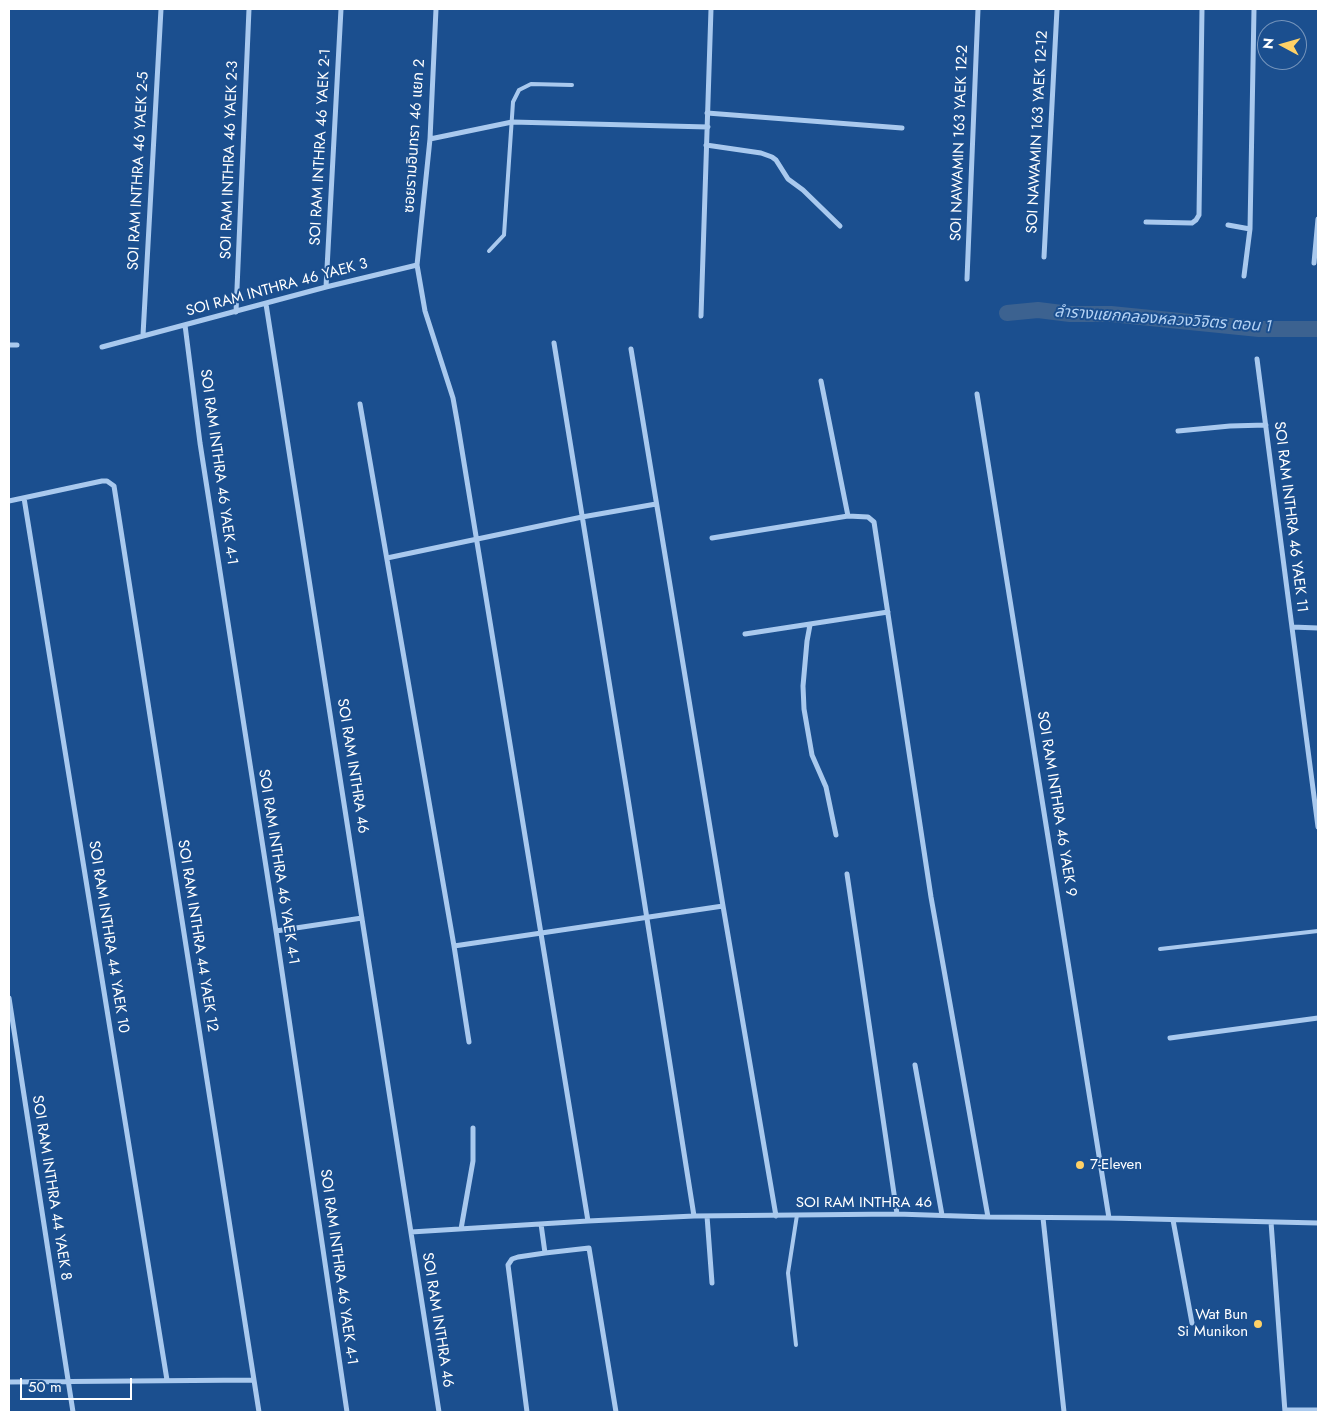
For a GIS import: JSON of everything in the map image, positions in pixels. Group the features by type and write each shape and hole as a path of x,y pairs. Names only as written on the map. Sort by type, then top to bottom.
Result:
{"street":[{"name":"SOI RAM INTHRA 46 YAEK 2-5","path":"142,335 161,9"},
{"name":"SOI RAM INTHRA 46 YAEK 2-3","path":"236,312 249,9"},
{"name":"SOI RAM INTHRA 46 YAEK 2-1","path":"326,287 341,9"},
{"name":"ซอยรามอินทรา 46 แยก 2","path":"436,9 430,138 417,265 431,332 453,398 588,1221"},
{"path":"700,316 711,9"},
{"name":"SOI NAWAMIN 163 YAEK 12-2","path":"967,279 978,9"},
{"name":"SOI NAWAMIN 163 YAEK 12-12","path":"1044,257 1057,9"},
{"path":"1146,222 1192,223 1199,215 1202,9"},
{"path":"1244,276 1250,229 1254,9"},
{"path":"708,113 902,128"},
{"path":"430,138 512,122 708,126"},
{"path":"706,145 761,153 772,157 788,179 804,190 840,226"},
{"path":"1314,263 1318,219"},
{"path":"1228,225 1250,229"},
{"name":"SOI RAM INTHRA 46 YAEK 3","path":"102,347 326,287 417,265"},
{"name":"SOI RAM INTHRA 46","path":"266,304 439,1412"},
{"name":"SOI RAM INTHRA 46 YAEK 4-1","path":"186,325 200,444 276,931 348,1412"},
{"path":"554,343 694,1216"},
{"path":"9,345 17,345"},
{"path":"630,349 776,1216"},
{"name":"SOI RAM INTHRA 46 YAEK 11","path":"1257,360 1318,827"},
{"path":"821,381 848,516"},
{"name":"SOI RAM INTHRA 46 YAEK 9","path":"977,394 1109,1218"},
{"path":"360,404 469,1042"},
{"path":"1178,431 1266,425"},
{"name":"SOI RAM INTHRA 44 YAEK 12","path":"24,498 102,481 107,481 114,486 259,1412"},
{"path":"9,501 24,498"},
{"name":"SOI RAM INTHRA 44 YAEK 10","path":"24,498 166,1380"},
{"path":"387,558 582,517 656,504"},
{"path":"712,538 848,516 868,517 874,522 931,897 988,1217"},
{"path":"745,634 888,612"},
{"path":"810,625 803,686 804,709 812,755 826,787 836,835"},
{"path":"1292,627 1318,628"},
{"path":"847,874 897,1214"},
{"path":"454,946 723,906"},
{"path":"276,931 362,918"},
{"name":"SOI RAM INTHRA 44 YAEK 8","path":"9,998 73,1412"},
{"path":"1170,1038 1318,1018"},
{"path":"915,1065 942,1215"},
{"path":"461,1229 473,1161 473,1128"},
{"name":"SOI RAM INTHRA 46","path":"411,1232 694,1216 897,1214 1318,1223"},
{"path":"707,1216 712,1283"},
{"path":"1043,1218 1064,1412"},
{"path":"1172,1220 1192,1323"},
{"path":"1271,1222 1285,1411 1318,1410"},
{"path":"541,1224 545,1253"},
{"path":"527,1412 508,1265 512,1259 518,1257 590,1248 616,1412"},
{"path":"9,1382 254,1380"}],"lane":[{"path":"489,250 504,235 513,102 519,90 531,84 572,86"},
{"path":"1160,949 1318,931"},
{"path":"796,1345 788,1273 797,1215"}],"waterway":[{"name":"ลำรางแยกคลองหลวงวิจิตร ตอน 1","path":"1007,313 1038,310 1070,314 1111,314 1259,329 1318,329"}],"place":[{"name":"7-Eleven","path":"1080,1165"},
{"name":"Wat Bun Si Munikon","path":"1258,1324"}]}
